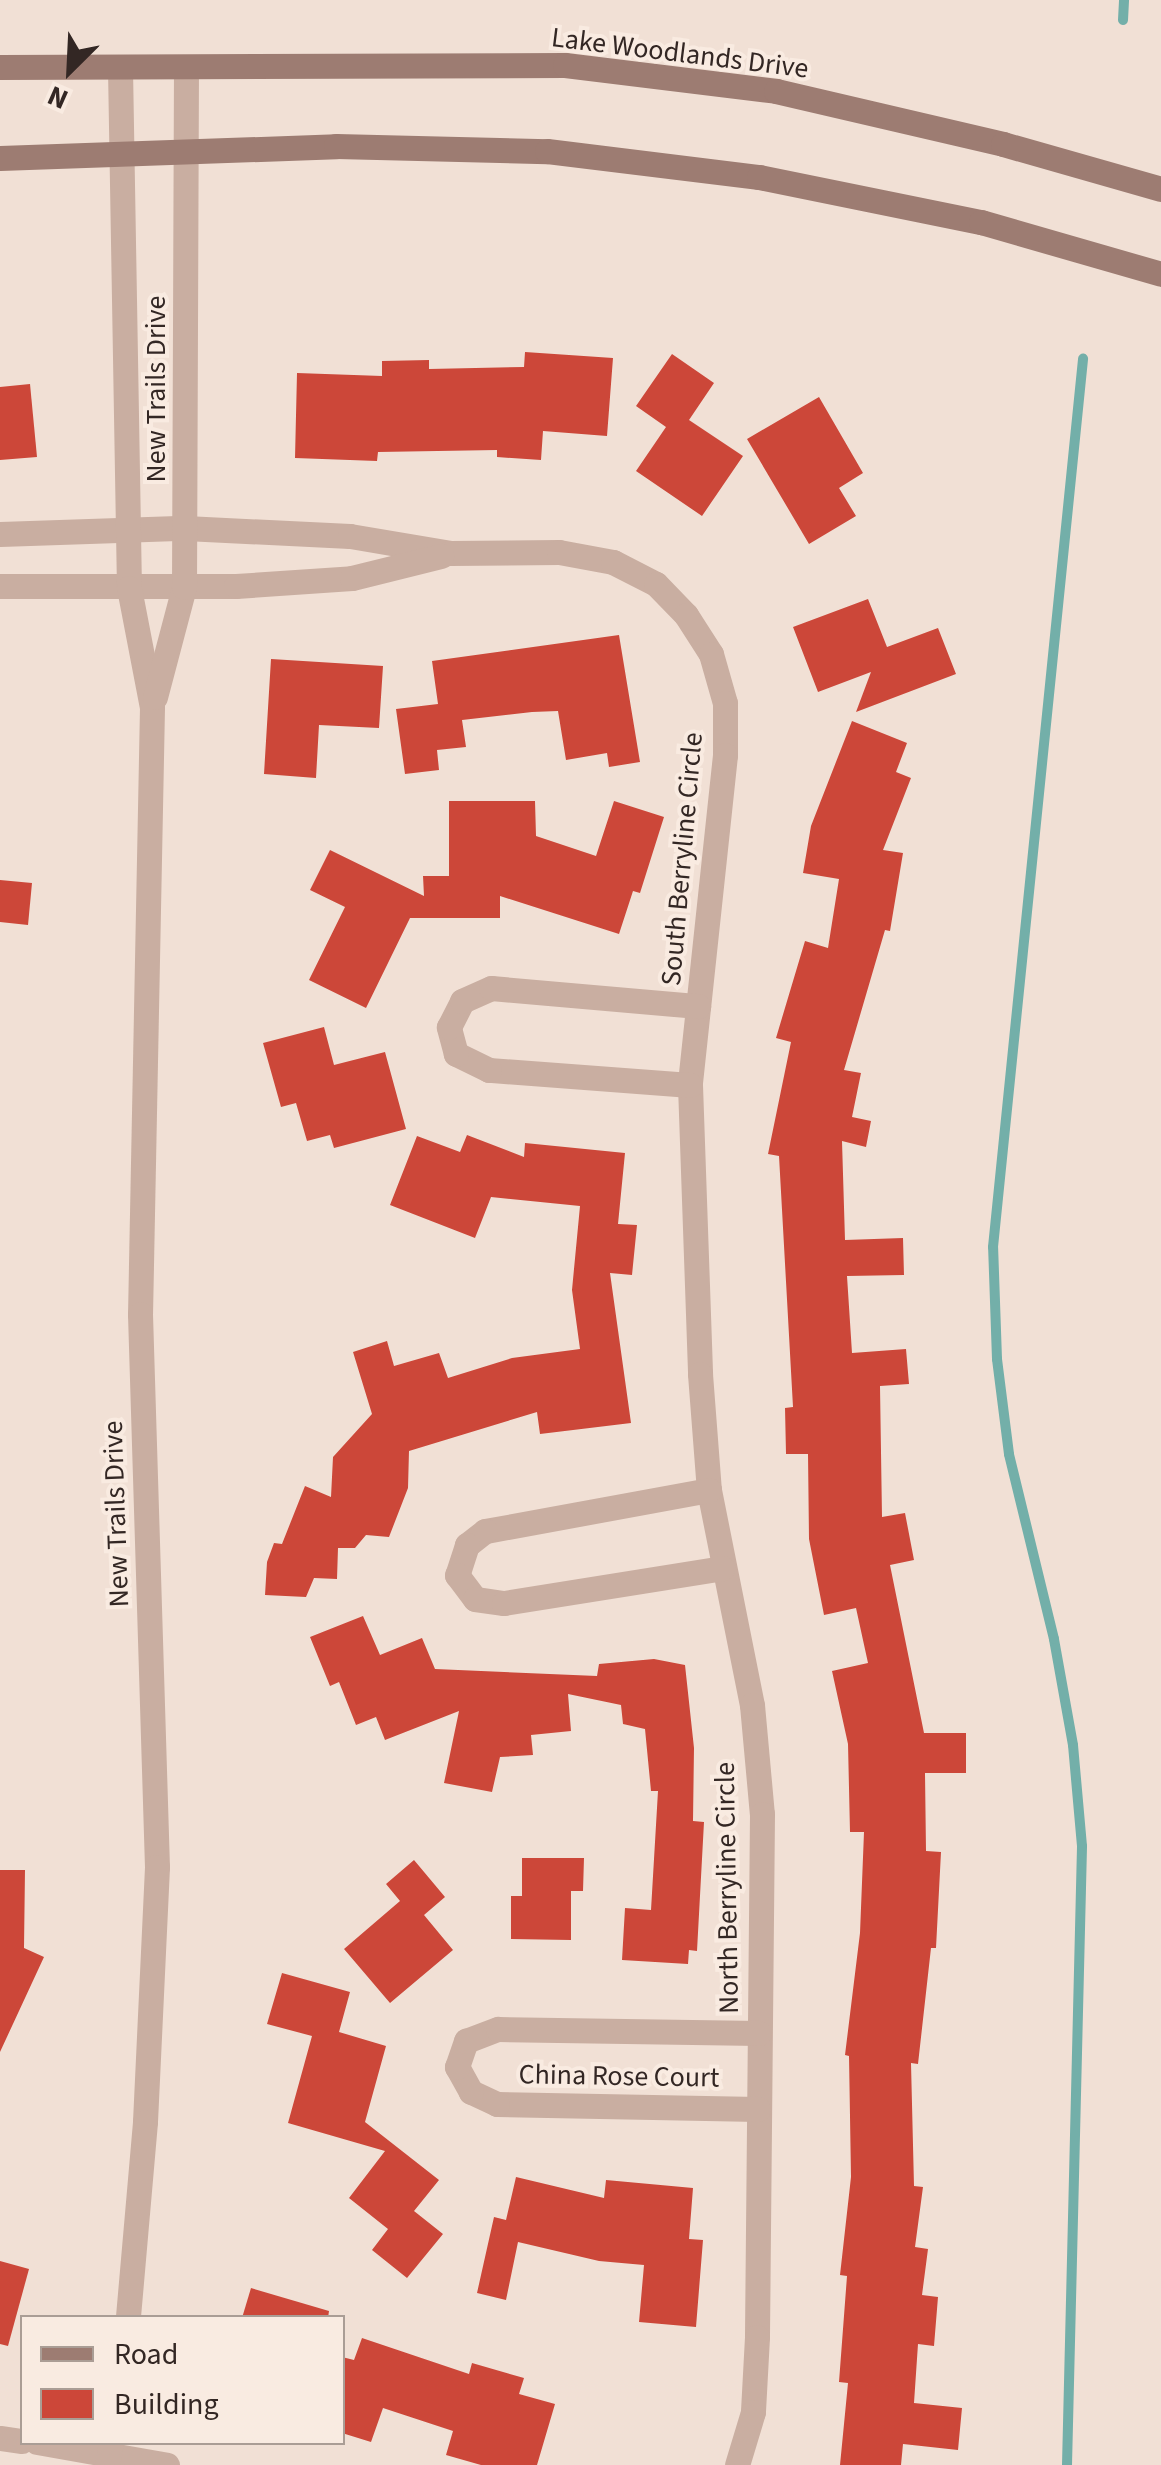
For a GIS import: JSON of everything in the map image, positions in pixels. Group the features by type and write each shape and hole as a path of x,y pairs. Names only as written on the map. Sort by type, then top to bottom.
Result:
{"main road":[{"name":"Lake Woodlands Drive","path":"0,67 565,65 776,91 1003,144 1161,189"},
{"path":"0,158 336,146 547,151 758,177 981,222 1161,274"}],"street":[{"name":"New Trails Drive","path":"152,707 184,587 186,67"},
{"name":"New Trails Drive","path":"120,68 129,588 152,707 140,1314 157,1867 146,2122 128,2315"},
{"name":"South Berryline Circle","path":"0,534 185,528 350,536 450,553 559,552 613,562 656,584 686,614 710,654 725,704 725,756 690,1085 696,1252"},
{"name":"South Berryline Circle","path":"0,586 184,587 352,578 450,553"},
{"path":"690,1085 489,1070 456,1054 448,1027 462,1000 491,988 698,1006"},
{"name":"North Berryline Circle","path":"696,1252 709,1490 752,1705 762,1814 754,2412 737,2465"},
{"path":"709,1490 486,1530 467,1544 457,1574 474,1599 504,1603 722,1568"},
{"name":"China Rose Court","path":"758,2109 497,2104 471,2092 457,2068 466,2042 498,2029 759,2033"},
{"path":"57,2445 167,2465"}],"building":[{"path":"525,352 613,358 607,436 543,431 541,460 497,457 497,450 378,452 377,461 295,458 297,373 382,376 382,361 429,360 429,369 524,367"},
{"path":"672,354 714,383 689,420 743,456 702,516 636,471 666,427 636,406"},
{"path":"30,384 37,457 0,460 0,387"},
{"path":"819,397 863,473 839,488 856,516 809,544 747,439"},
{"path":"868,599 887,647 938,628 956,674 856,712 871,672 818,692 793,627"},
{"path":"619,635 640,762 609,767 607,753 566,760 558,711 532,712 462,720 466,747 437,750 439,770 405,774 396,709 438,704 432,661"},
{"path":"271,659 383,666 379,728 319,725 316,778 264,774"},
{"path":"852,721 907,743 896,772 911,778 883,850 903,853 890,931 885,930 844,1070 861,1073 852,1117 871,1121 866,1147 842,1141 845,1240 903,1238 904,1275 847,1276 852,1353 906,1349 909,1384 880,1386 882,1517 905,1513 914,1560 890,1565 924,1733 966,1733 966,1773 925,1773 926,1851 941,1852 936,1948 931,1948 918,2064 911,2063 914,2186 923,2187 915,2247 928,2249 922,2295 938,2297 934,2346 918,2344 914,2403 962,2408 958,2450 903,2444 901,2465 840,2465 848,2383 839,2382 847,2276 840,2275 851,2177 849,2056 845,2055 860,1933 864,1832 850,1832 848,1744 832,1671 868,1663 856,1608 824,1615 809,1539 808,1454 786,1454 785,1408 793,1407 779,1156 768,1154 791,1042 776,1038 805,941 828,948 839,879 803,873 811,826"},
{"path":"449,801 535,801 536,836 596,856 614,801 664,817 640,893 633,891 619,934 500,896 500,918 410,918 366,1008 309,980 345,907 310,890 330,850 424,896 423,876 449,876"},
{"path":"0,880 32,883 28,925 0,922"},
{"path":"324,1027 334,1065 385,1052 406,1129 334,1148 330,1135 307,1141 296,1103 281,1107 263,1043"},
{"path":"467,1135 524,1157 525,1143 625,1153 618,1224 637,1225 632,1275 610,1273 631,1423 540,1434 537,1412 409,1451 408,1488 389,1537 366,1535 355,1548 338,1548 337,1579 314,1578 306,1597 265,1595 267,1562 274,1543 282,1544 305,1486 331,1497 333,1457 372,1414 353,1352 387,1341 394,1366 439,1353 448,1378 512,1358 580,1349 572,1290 580,1206 491,1197 475,1238 390,1205 417,1136 460,1152"},
{"path":"363,1616 380,1655 422,1638 435,1669 597,1676 599,1664 654,1659 685,1665 694,1748 693,1821 704,1822 697,1951 689,1950 688,1964 622,1960 625,1908 651,1910 658,1791 651,1791 645,1729 623,1724 621,1705 568,1694 571,1731 531,1735 533,1755 500,1757 492,1792 444,1783 459,1711 385,1740 376,1717 356,1725 339,1682 330,1686 310,1637"},
{"path":"522,1858 584,1858 583,1891 571,1891 571,1940 511,1939 511,1896 522,1896"},
{"path":"414,1860 445,1897 424,1915 453,1950 390,2003 344,1949 400,1901 386,1884"},
{"path":"0,1870 25,1870 24,1948 44,1957 0,2052"},
{"path":"282,1973 350,1992 339,2032 386,2046 365,2122 439,2180 414,2211 443,2234 407,2278 372,2250 388,2229 349,2198 385,2151 288,2123 312,2036 267,2024"},
{"path":"516,2177 604,2198 606,2180 693,2188 689,2239 703,2240 696,2327 639,2322 644,2265 599,2261 518,2242 506,2300 477,2293 494,2217 506,2220"},
{"path":"0,2261 29,2269 8,2346 0,2344"},
{"path":"251,2288 329,2311 328,2315 243,2315"},
{"path":"362,2338 469,2374 472,2363 524,2378 519,2394 555,2404 537,2465 481,2465 446,2455 453,2431 383,2408 371,2442 345,2434 345,2358 354,2360"}],"waterway":[{"path":"1123,20 1124,0"},
{"path":"1067,2465 1082,1846 1073,1745 1054,1639 1009,1454 997,1359 993,1247 1083,359"}]}
